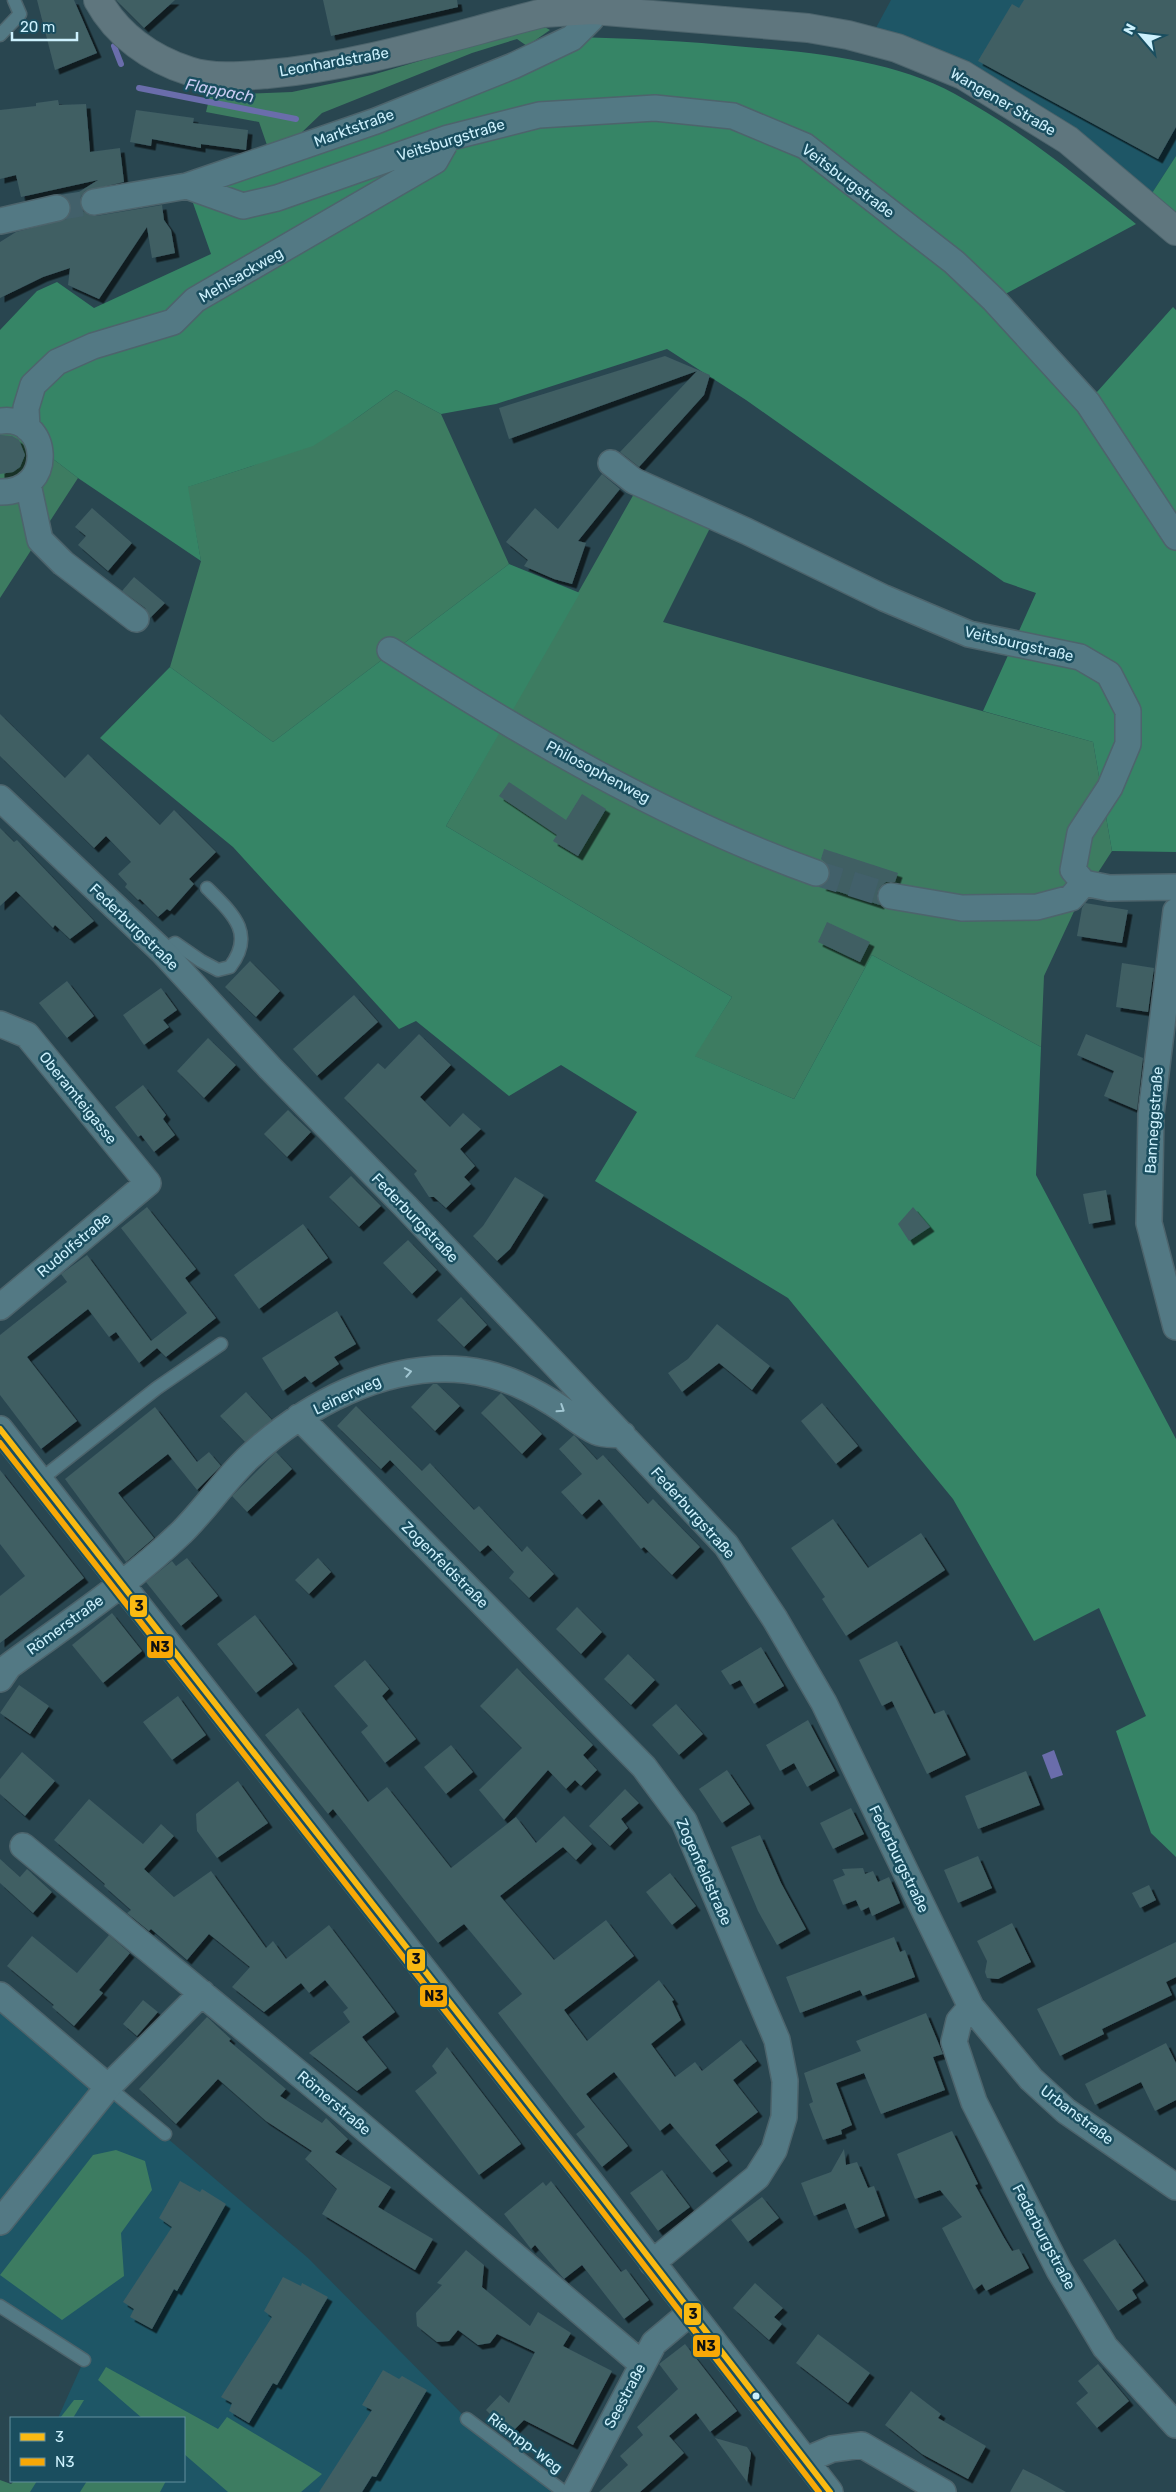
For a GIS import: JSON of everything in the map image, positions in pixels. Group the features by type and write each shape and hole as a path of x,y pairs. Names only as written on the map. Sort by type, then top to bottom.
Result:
{"main road":[{"name":"Leonhardstraße","path":"98,0 119,31 156,56 190,71 237,76 334,66 540,7 596,5"},
{"name":"Wangener Straße","path":"596,5 808,28 848,35 897,48 963,75 1068,140 1176,231"}],"street":[{"name":"Marktstraße","path":"94,202 187,186 376,121 513,66 572,38 591,19 596,5"},
{"name":"Veitsburgstraße","path":"187,186 242,206 278,198 448,138 540,115 655,108 734,116 805,146 954,262 994,300 1088,403 1176,537"},
{"name":"Mehlsackweg","path":"27,428 26,408 33,385 57,362 93,346 173,322 195,300 435,161 448,138"},
{"path":"0,221 57,208"},
{"path":"0,421 17,422 27,428 39,445 41,456 40,466 28,484 10,492 0,492"},
{"name":"Veitsburgstraße","path":"611,463 634,481 746,531 884,598 969,634 1080,657 1109,674 1128,711 1128,744 1110,787 1080,833 1073,870 1084,883"},
{"path":"28,484 40,540 64,563 136,619"},
{"name":"Philosophenweg","path":"390,650 470,701 584,768 711,830 816,873"},
{"name":"Federburgstraße","path":"0,798 162,951 270,1068 623,1435 726,1545 775,1619 824,1703 971,2007 959,2021 954,2042 974,2102 1059,2270 1105,2347 1176,2425"},
{"path":"891,896 962,908 1037,907 1071,898 1084,883 1110,888 1176,887"},
{"name":"Banneggstraße","path":"1176,911 1151,1114 1149,1223 1176,1327"},
{"name":"Oberamteigasse","path":"0,1024 27,1035 148,1183"},
{"name":"Rudolfstraße","path":"0,1307 148,1183"},
{"name":"Leinerweg","path":"122,1584 182,1531 248,1458 299,1417 363,1384 381,1378 419,1370 448,1368 500,1376 529,1388 598,1432 623,1435"},
{"name":"Zogenfeldstraße","path":"299,1417 644,1767 684,1821 776,2040 786,2081 784,2116 774,2150 757,2177 652,2262"},
{"path":"0,1430 806,2460 822,2489"},
{"name":"Römerstraße","path":"3,1667 122,1584"},
{"name":"Römerstraße","path":"23,1846 202,1993 642,2364"},
{"path":"0,2222 108,2087 202,1993"},
{"path":"0,1996 108,2087"},
{"name":"Urbanstraße","path":"971,2007 1031,2079 1066,2111 1176,2187"},
{"name":"Seestraße","path":"575,2492 654,2343 691,2312"},
{"path":"806,2460 832,2449 862,2445 943,2492"}],"lane":[{"path":"0,35 20,14 14,0"},
{"path":"162,951 175,943 218,970 230,967 238,956 242,944 240,928 230,911 207,888"},
{"path":"40,1480 157,1388 221,1344"},
{"path":"108,2087 165,2134"},
{"path":"0,2306 84,2360"},
{"name":"Riempp-Weg","path":"467,2419 564,2492"}],"shaded area":[{"path":"891,0 1176,0 1176,156 1145,204 1068,140 871,37"},
{"path":"0,1996 308,2258 467,2419 564,2492 18,2492 23,2482 185,2482 185,2417 58,2417 84,2360 0,2306"}],"green space":[{"path":"541,25 550,30 527,46 517,39 472,53 322,113 298,136 268,148 259,122 206,112 210,95 292,92 372,75"},
{"path":"569,37 680,41 798,52 853,60 907,73 955,94 1003,123 1071,172 1136,224 994,300 1088,402 1173,307 1176,310 1176,852 1112,851 1093,742 983,711 1036,593 1004,582 746,400 667,349 496,404 441,414 396,390 313,446 188,487 201,561 78,478 10,426 0,425 0,330 37,291 57,282 94,308 211,254 187,186"},
{"path":"1176,156 1176,231 1145,204"},
{"path":"396,390 441,414 509,564 273,742 170,667 201,561 187,487 252,466 354,420"},
{"path":"0,425 10,426 78,478 0,598"},
{"path":"635,492 710,528 663,622 1093,742 1112,851 1077,905 1044,976 1041,1047 872,955 794,1099 694,1056 732,997 446,826"},
{"path":"509,564 580,593 446,826 732,997 695,1056 794,1099 872,955 1041,1047 1036,1175 1176,1439 1176,1857 1151,1833 1116,1731 1146,1716 1099,1608 1034,1641 953,1499 788,1298 595,1181 637,1112 561,1065 509,1096 416,1021 399,1029 233,847 100,738 170,667 273,742"},
{"path":"116,2150 145,2161 152,2190 121,2233 124,2276 62,2320 0,2275 93,2155"},
{"path":"106,2367 218,2429 227,2417 322,2474 301,2492 228,2492 185,2455 185,2417 141,2417 98,2380"},
{"path":"74,2400 84,2400 74,2417 61,2417"},
{"path":"0,2480 11,2484 13,2482 36,2482 30,2492 0,2492"},
{"path":"86,2482 165,2482 160,2492 80,2492"}],"water":[{"path":"1054,1750 1063,1775 1051,1779 1042,1755"}],"building":[{"path":"37,0 74,0 97,53 55,70"},
{"path":"116,0 175,0 144,28"},
{"path":"323,0 457,0 458,7 331,36"},
{"path":"1024,0 1176,0 1176,127 1158,159 978,61 1012,4 1019,8"},
{"path":"58,100 59,105 86,104 90,152 120,148 124,182 85,191 80,198 83,211 89,215 96,216 162,205 164,220 171,230 175,253 152,258 147,227 99,299 68,285 70,268 43,277 0,298 0,242 16,232 66,219 71,212 68,199 98,180 21,197 16,175 0,179 0,110 36,106 36,103"},
{"path":"136,110 194,118 193,123 248,130 246,150 201,144 201,148 152,139 151,146 130,142"},
{"path":"665,356 710,375 704,395 639,467 620,452 697,371 509,439 499,408"},
{"path":"0,435 12,436 19,440 25,455 20,467 13,472 0,474"},
{"path":"602,474 620,489 578,541 586,543 572,584 554,579 524,566 528,560 506,542 535,508 558,529"},
{"path":"92,508 132,543 108,571 78,545 86,536 75,527"},
{"path":"134,577 165,603 150,618 145,608 122,591"},
{"path":"0,714 65,778 88,754 160,825 174,810 216,852 189,879 194,884 170,911 167,909 158,917 140,899 138,900 125,887 127,884 118,874 131,862 106,836 94,848 0,756"},
{"path":"509,782 566,820 582,794 606,809 578,856 553,841 557,835 499,796"},
{"path":"0,828 14,842 17,840 94,921 70,939 55,925 53,928 16,891 0,906"},
{"path":"824,849 898,873 895,882 886,882 880,887 877,894 880,905 821,886 829,879 830,871 827,864 821,859"},
{"path":"1085,903 1128,910 1122,943 1077,936 1082,908"},
{"path":"827,922 870,942 860,962 818,942"},
{"path":"250,961 280,991 256,1017 225,987"},
{"path":"1122,963 1154,968 1148,1012 1116,1007"},
{"path":"67,981 94,1016 67,1038 39,1003"},
{"path":"161,988 177,1010 163,1020 169,1027 144,1045 123,1015"},
{"path":"354,995 378,1022 317,1076 293,1049"},
{"path":"419,1034 451,1065 420,1097 450,1127 463,1113 481,1129 460,1149 475,1166 464,1177 471,1184 446,1208 434,1197 429,1197 414,1174 417,1171 344,1098 378,1063 385,1069"},
{"path":"1086,1034 1143,1058 1137,1110 1104,1096 1114,1071 1077,1055"},
{"path":"208,1038 236,1065 204,1098 177,1071"},
{"path":"143,1085 166,1115 163,1119 175,1135 154,1152 141,1135 138,1137 115,1107"},
{"path":"288,1110 311,1132 287,1157 264,1134"},
{"path":"351,1176 381,1206 359,1227 329,1197"},
{"path":"515,1177 544,1195 510,1249 497,1261 473,1236 483,1226"},
{"path":"1106,1190 1111,1220 1089,1224 1083,1194"},
{"path":"147,1207 196,1269 185,1278 216,1318 166,1357 157,1348 139,1363 116,1332 109,1337 88,1309 27,1357 77,1421 41,1449 0,1395 0,1335 67,1282 61,1274 87,1255 151,1341 187,1313 121,1228"},
{"path":"913,1207 930,1227 909,1241 898,1224"},
{"path":"303,1224 328,1258 259,1309 234,1275"},
{"path":"408,1240 437,1270 412,1294 383,1263"},
{"path":"461,1297 487,1325 464,1347 437,1320"},
{"path":"337,1311 356,1344 334,1357 339,1364 311,1383 305,1376 283,1391 262,1358"},
{"path":"717,1324 770,1366 752,1390 719,1363 682,1392 668,1373 688,1359"},
{"path":"433,1384 437,1384 460,1406 435,1431 411,1407"},
{"path":"246,1392 272,1420 245,1442 220,1416"},
{"path":"501,1393 542,1434 522,1454 481,1413"},
{"path":"822,1403 858,1446 836,1464 801,1421"},
{"path":"356,1406 422,1471 430,1463 474,1510 479,1506 522,1552 527,1546 554,1574 529,1598 509,1578 514,1572 488,1545 480,1552 390,1460 381,1469 337,1426"},
{"path":"155,1407 197,1462 209,1452 221,1466 197,1490 168,1454 118,1493 154,1538 126,1562 65,1479"},
{"path":"574,1435 597,1460 603,1455 648,1504 653,1499 700,1547 672,1575 644,1547 641,1549 599,1499 582,1515 561,1492 582,1474 559,1449"},
{"path":"276,1452 292,1469 247,1512 232,1496"},
{"path":"0,1470 84,1578 0,1643 0,1596 25,1576 0,1544"},
{"path":"833,1519 868,1568 921,1533 945,1570 846,1636 822,1599 825,1597 791,1548"},
{"path":"187,1558 218,1596 181,1626 146,1582 172,1561 176,1566"},
{"path":"318,1558 331,1572 309,1594 295,1580"},
{"path":"577,1607 602,1632 581,1654 556,1629"},
{"path":"112,1613 142,1651 103,1683 72,1645"},
{"path":"255,1615 293,1664 256,1693 217,1644"},
{"path":"897,1641 934,1714 944,1710 966,1755 927,1774 892,1701 882,1706 859,1660"},
{"path":"761,1647 784,1686 754,1704 740,1680 730,1685 721,1671"},
{"path":"628,1654 655,1680 631,1705 604,1679"},
{"path":"365,1660 389,1689 382,1696 416,1739 385,1763 361,1732 368,1726 334,1686"},
{"path":"517,1668 593,1745 583,1755 597,1770 581,1786 575,1780 566,1789 548,1770 504,1820 479,1790 522,1748 480,1706"},
{"path":"19,1685 49,1706 30,1734 0,1713"},
{"path":"178,1696 206,1735 172,1760 143,1722"},
{"path":"676,1704 703,1734 679,1755 652,1725"},
{"path":"298,1708 368,1802 387,1787 451,1868 516,1817 536,1843 564,1816 592,1844 576,1860 563,1847 500,1896 554,1960 606,1920 634,1956 564,2010 587,2041 659,1980 674,2000 672,2001 681,2020 651,2044 675,2077 695,2062 702,2071 741,2040 757,2061 733,2080 758,2112 715,2145 728,2161 712,2173 670,2123 660,2131 614,2072 586,2094 628,2146 602,2167 576,2134 585,2127 498,2013 522,1994 464,1924 438,1943 333,1809 328,1814 265,1735"},
{"path":"808,1720 835,1771 807,1787 794,1763 780,1771 766,1745"},
{"path":"451,1745 473,1772 446,1794 424,1767"},
{"path":"22,1752 55,1781 25,1816 0,1794 0,1779"},
{"path":"727,1770 750,1804 722,1823 699,1789"},
{"path":"1026,1771 1040,1805 978,1829 965,1796"},
{"path":"238,1781 268,1823 217,1858 197,1831 196,1814"},
{"path":"625,1789 639,1803 621,1819 628,1828 610,1846 589,1826"},
{"path":"89,1799 143,1844 161,1824 174,1836 144,1869 174,1897 211,1871 266,1948 273,1941 286,1959 329,1925 395,2012 362,2037 387,2068 357,2091 309,2053 350,2022 343,2012 348,2008 325,1980 309,1993 301,1983 264,2012 232,1987 250,1967 209,1934 187,1960 151,1929 149,1931 127,1913 131,1910 104,1886 105,1884 54,1840"},
{"path":"851,1808 864,1834 833,1849 820,1823"},
{"path":"760,1835 781,1883 806,1929 777,1945 758,1911 731,1847"},
{"path":"978,1856 992,1888 958,1903 944,1870"},
{"path":"0,1859 20,1877 27,1869 52,1892 33,1913 0,1883"},
{"path":"863,1868 865,1874 873,1871 878,1882 889,1877 900,1903 872,1916 869,1907 861,1911 856,1900 843,1905 833,1880 845,1875 842,1869"},
{"path":"670,1873 696,1906 672,1925 646,1892"},
{"path":"1149,1885 1156,1900 1140,1908 1132,1893"},
{"path":"1012,1923 1031,1962 998,1979 987,1978 985,1972 987,1961 977,1941"},
{"path":"109,1935 130,1953 99,1990 103,1993 74,2026 52,2007 54,2005 7,1966 32,1936 77,1973"},
{"path":"894,1937 900,1952 905,1950 915,1977 863,1996 860,1990 800,2013 786,1977"},
{"path":"1176,1942 1176,1977 1166,1982 1172,1995 1102,2029 1104,2034 1060,2056 1037,2009"},
{"path":"143,2000 158,2012 137,2036 123,2024"},
{"path":"926,2013 943,2054 933,2057 945,2090 881,2114 864,2073 836,2083 852,2125 841,2130 842,2134 823,2140 809,2104 813,2102 804,2073 861,2051 856,2041"},
{"path":"207,2017 231,2039 229,2041 286,2089 280,2096 322,2123 326,2118 348,2139 335,2152 391,2187 378,2207 433,2239 415,2270 322,2214 337,2189 305,2159 312,2151 266,2121 218,2079 176,2124 139,2089"},
{"path":"1166,2043 1176,2063 1176,2100 1155,2111 1141,2082 1095,2105 1085,2084"},
{"path":"447,2047 521,2144 479,2175 415,2091 437,2073 432,2066"},
{"path":"952,2131 978,2184 975,2185 1003,2236 1012,2251 1019,2249 1029,2268 986,2291 982,2284 974,2290 942,2228 962,2217 940,2190 915,2199 897,2154"},
{"path":"844,2149 846,2165 857,2162 868,2188 874,2186 885,2216 855,2229 845,2203 814,2216 801,2183 831,2172"},
{"path":"662,2170 690,2207 658,2231 630,2193"},
{"path":"180,2181 200,2192 202,2189 226,2204 177,2291 174,2289 152,2329 130,2317 134,2309 123,2302 172,2227 159,2218"},
{"path":"551,2181 621,2272 626,2269 649,2300 624,2319 582,2265 564,2279 535,2245 531,2249 504,2214 543,2182 546,2186"},
{"path":"762,2197 779,2218 748,2242 731,2220"},
{"path":"1115,2239 1144,2281 1132,2290 1137,2298 1118,2311 1083,2260"},
{"path":"466,2250 484,2265 482,2287 530,2326 538,2312 571,2333 563,2346 612,2371 573,2445 524,2420 510,2434 486,2410 500,2395 509,2403 535,2352 497,2334 490,2343 478,2345 458,2330 449,2341 437,2342 417,2326 416,2313 442,2285 437,2283"},
{"path":"283,2277 301,2286 302,2283 328,2297 277,2385 273,2383 249,2423 229,2411 232,2403 221,2397 272,2317 264,2311"},
{"path":"755,2283 783,2308 774,2317 782,2324 769,2340 733,2308"},
{"path":"818,2334 870,2373 848,2403 796,2363"},
{"path":"685,2344 737,2411 710,2432 696,2413 669,2436 684,2453 640,2492 599,2492 628,2465 620,2456 643,2435 637,2427 678,2389 659,2364"},
{"path":"1098,2364 1129,2401 1097,2428 1076,2403 1088,2393 1078,2381"},
{"path":"383,2370 399,2379 402,2376 427,2390 376,2477 372,2476 362,2492 319,2492 372,2410 362,2405"},
{"path":"911,2391 941,2414 938,2418 986,2446 968,2479 922,2454 885,2425"},
{"path":"715,2438 747,2447 751,2453 747,2482"},
{"path":"1023,2469 1037,2476 1066,2492 1010,2492"}],"waterway":[{"name":"Flappach","path":"114,46 121,64"},
{"name":"Flappach","path":"139,88 296,119"}],"tunnel":[{"path":"57,208 94,202"},
{"path":"816,873 891,896"}],"transit line":[{"name":"3","path":"0,1429 599,2193 830,2492"},
{"name":"N3","path":"0,1443 592,2198 819,2492"}]}
